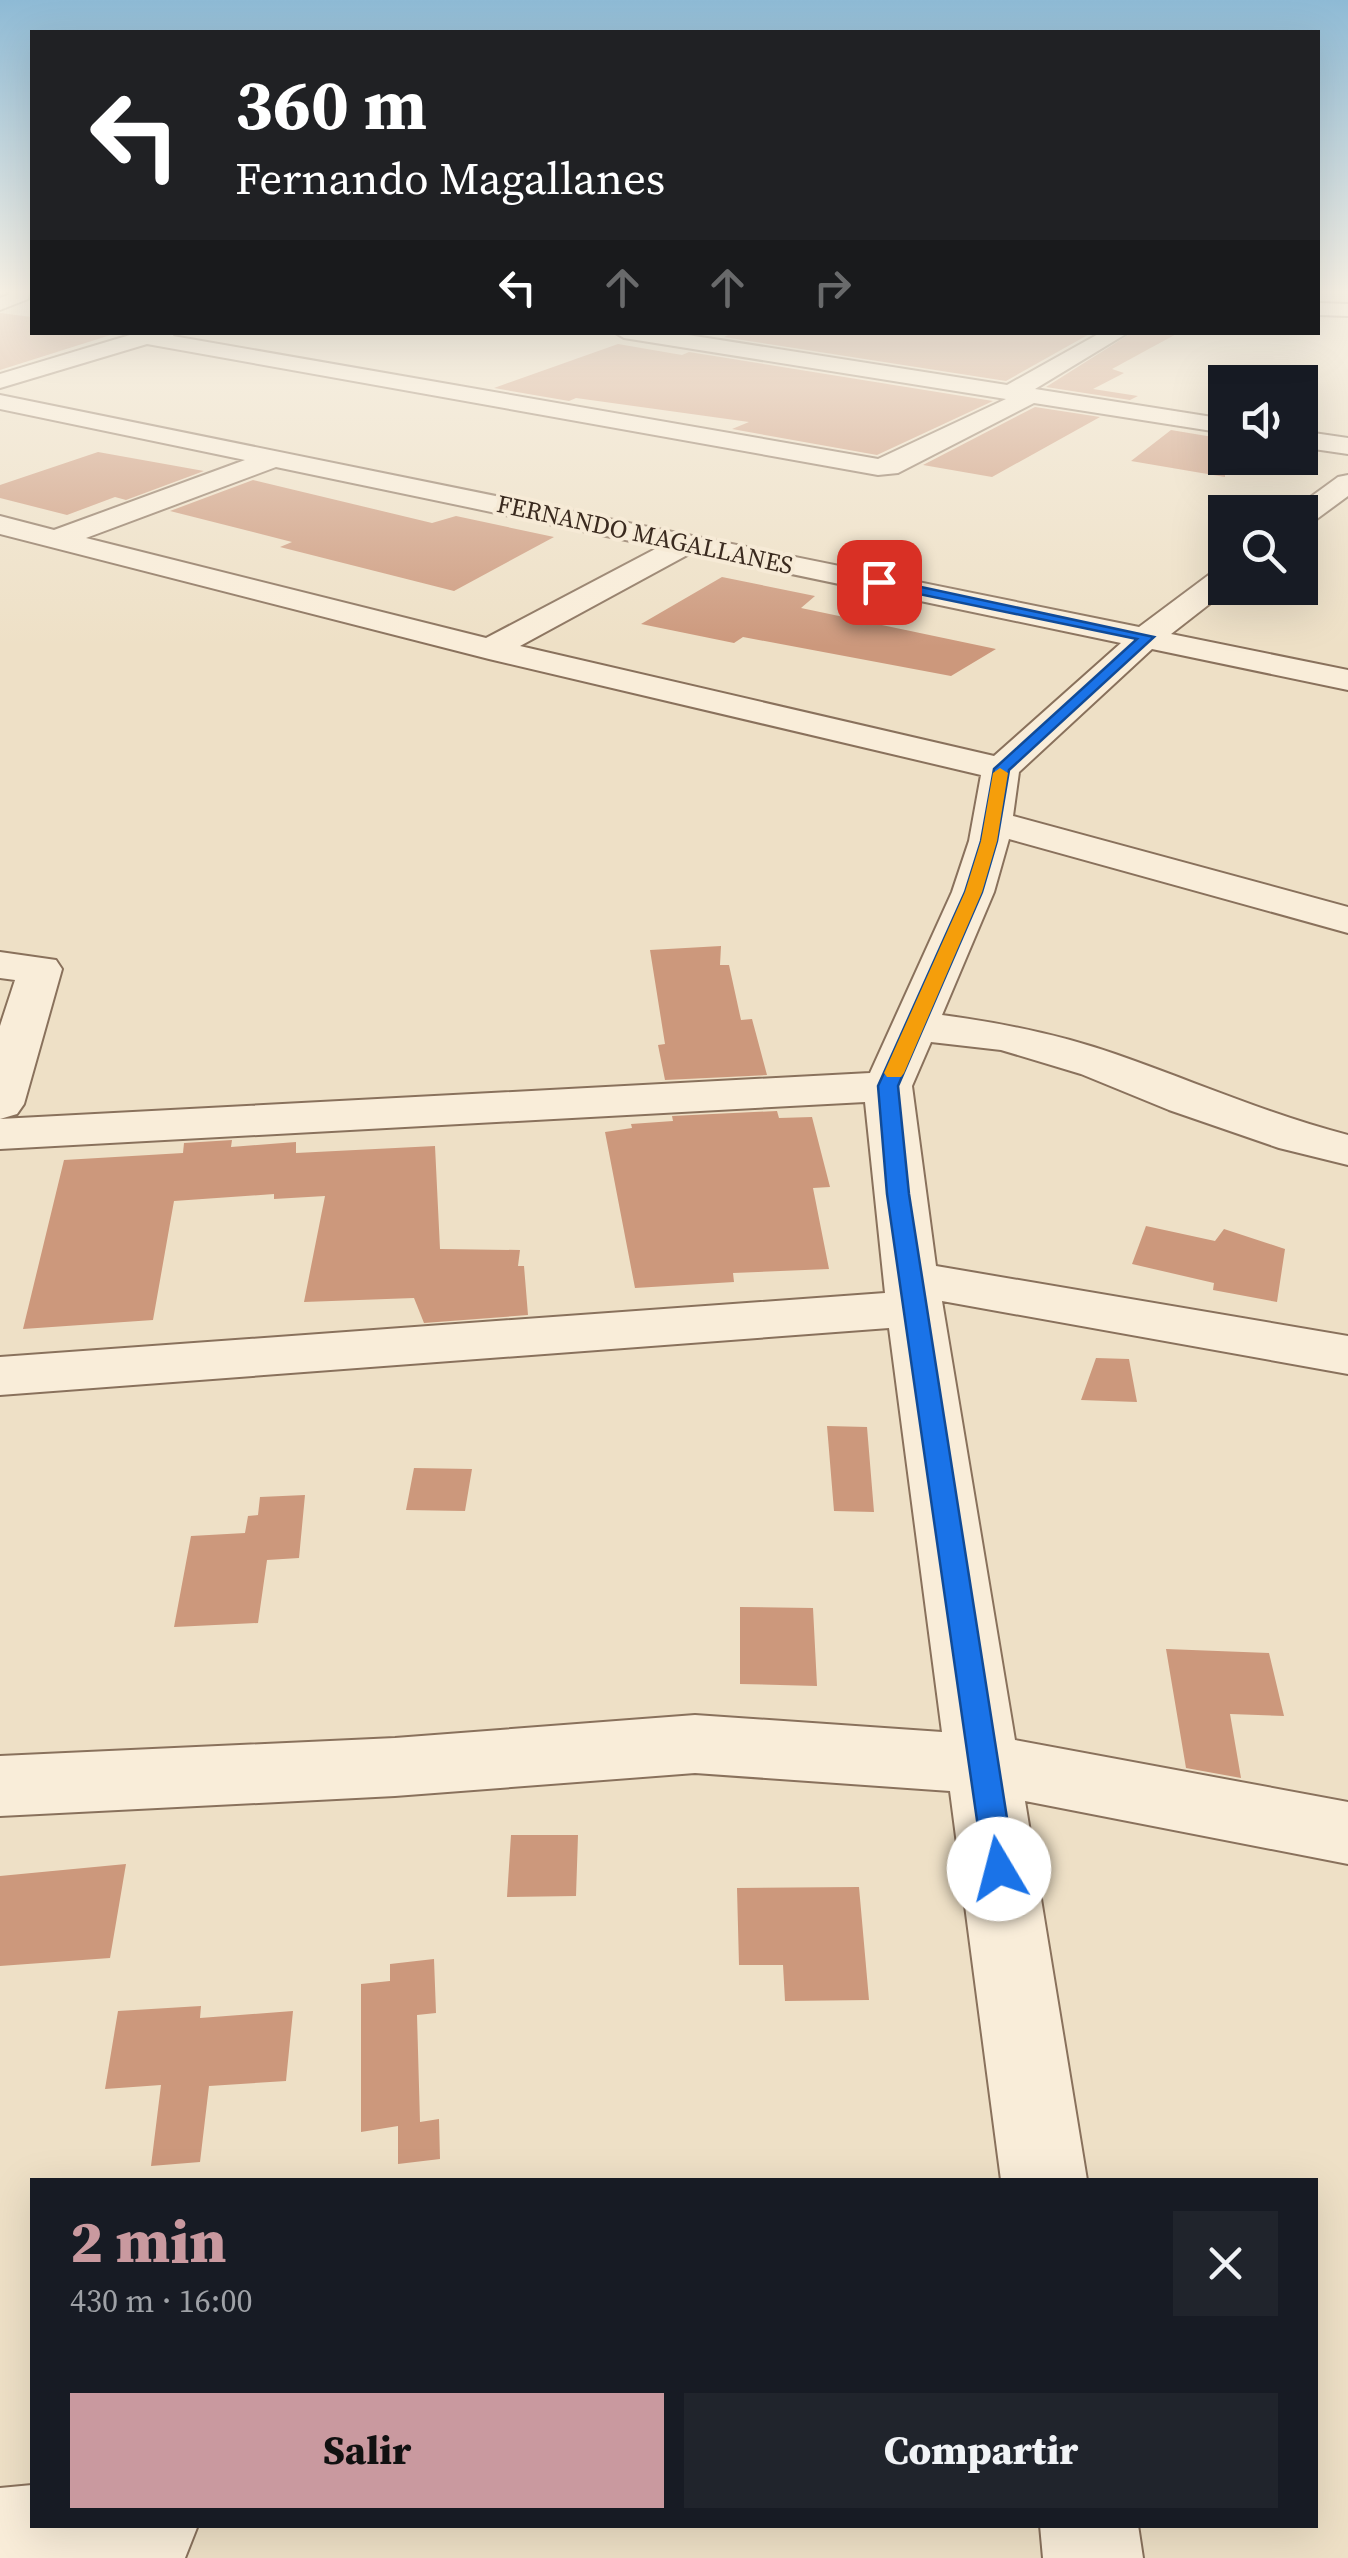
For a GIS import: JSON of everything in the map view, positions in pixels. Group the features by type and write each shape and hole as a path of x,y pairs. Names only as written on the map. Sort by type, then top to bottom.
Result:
{"street":[{"name":"FERNANDO MAGALLANES","path":"31,408 1348,680"},
{"path":"557,408 878,467 889,466 995,408"},
{"path":"1113,408 1208,423"},
{"path":"1318,442 1348,446"},
{"path":"54,540 276,458"},
{"path":"1318,505 1348,483"},
{"path":"0,525 489,648 1002,769"},
{"path":"489,648 688,543"},
{"path":"1044,2178 898,1194 888,1086 973,892 1002,769 1147,637 1208,589"},
{"path":"992,822 1348,920"},
{"path":"0,1104 20,967"},
{"path":"917,1026 1005,1037 1098,1064 1186,1100 1297,1137 1348,1150"},
{"path":"0,1134 888,1086"},
{"path":"0,1376 915,1294 1348,1355"},
{"path":"0,1786 395,1768 696,1744 985,1764 1348,1833"},
{"path":"0,2538 115,2528"},
{"path":"1089,2528 1092,2558"}],"building":[{"path":"651,408 977,408 877,455 732,429 749,422"},
{"path":"1032,408 1100,417 992,477 923,465"},
{"path":"1171,430 1208,436 1208,474 1131,461"},
{"path":"98,452 204,471 126,500 115,497 67,515 0,498 0,485"},
{"path":"253,480 432,523 456,516 554,537 454,591 280,547 292,542 170,511"},
{"path":"722,577 815,596 801,608 996,649 951,676 743,637 734,643 641,624"},
{"path":"721,946 720,965 729,965 741,1020 752,1019 767,1075 665,1080 658,1045 665,1044 650,950"},
{"path":"777,1111 779,1118 812,1117 830,1187 813,1188 829,1269 733,1273 734,1282 635,1288 605,1132 632,1128 631,1124 673,1121 672,1116"},
{"path":"232,1140 231,1147 296,1142 296,1153 435,1146 440,1249 520,1250 518,1266 524,1266 528,1315 424,1323 414,1298 304,1302 325,1196 274,1199 274,1194 174,1201 153,1320 23,1329 64,1160 183,1153 184,1143"},
{"path":"1146,1226 1215,1241 1224,1229 1285,1249 1277,1302 1213,1290 1214,1283 1132,1264"},
{"path":"1096,1358 1129,1359 1137,1402 1081,1400"},
{"path":"827,1426 867,1427 874,1512 834,1511"},
{"path":"414,1468 472,1469 465,1511 406,1510"},
{"path":"305,1495 299,1558 267,1560 258,1623 174,1627 191,1536 245,1533 248,1516 258,1515 260,1497"},
{"path":"740,1607 813,1608 817,1686 740,1684"},
{"path":"1166,1649 1269,1653 1284,1716 1230,1714 1241,1778 1186,1768"},
{"path":"511,1835 578,1835 576,1896 507,1897"},
{"path":"126,1864 110,1958 0,1966 0,1876"},
{"path":"859,1887 869,2000 785,2001 783,1965 739,1965 737,1888"},
{"path":"434,1959 436,2013 417,2015 420,2122 439,2119 440,2159 398,2164 398,2126 361,2132 361,1984 390,1981 390,1964"},
{"path":"201,2006 200,2018 293,2011 286,2081 209,2086 200,2162 151,2166 161,2085 105,2089 118,2011"}],"slow traffic":[{"path":"894,1073 973,892 989,841 1000,773"}],"route":[{"path":"879,582 1147,637 1002,769 994,794 989,841 973,892 888,1086 898,1194 999,1869"}]}
